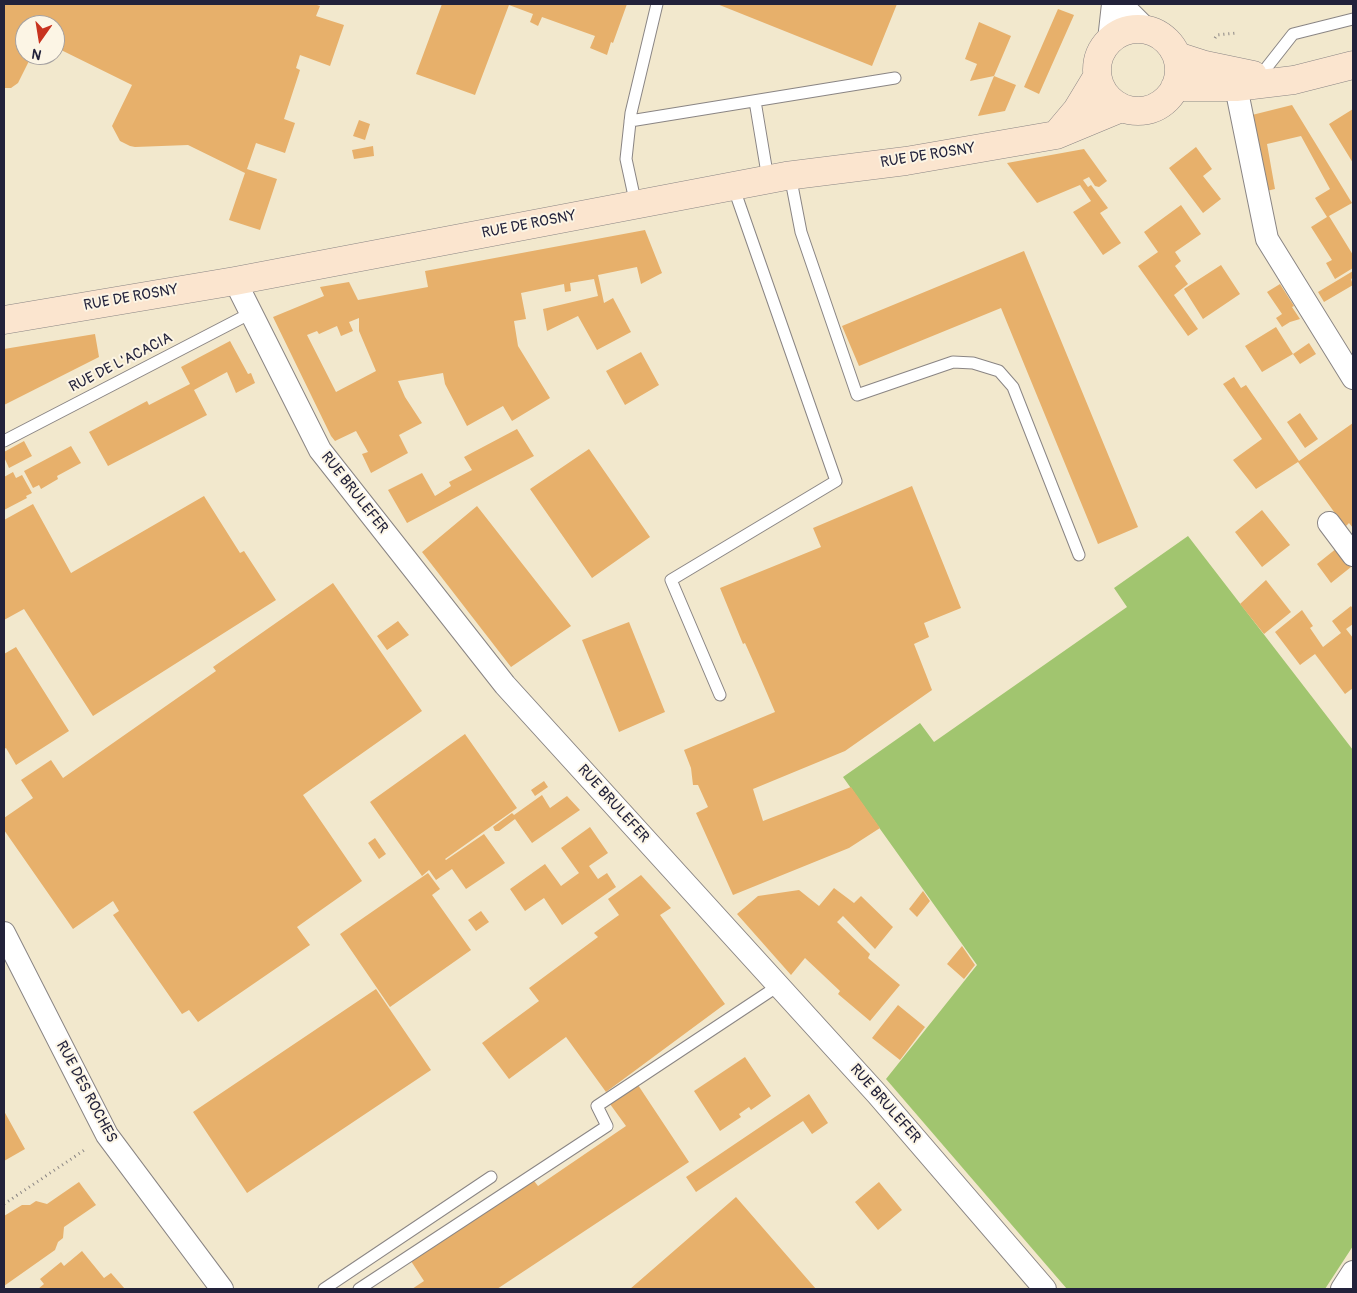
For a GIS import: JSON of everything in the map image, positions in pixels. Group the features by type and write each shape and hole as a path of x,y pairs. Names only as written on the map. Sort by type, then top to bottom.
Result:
{"main road":[{"path":"1134,29 1147,30 1160,35 1170,45 1176,56 1178,77 1175,87 1168,98 1158,106 1140,110 1122,108 1110,100 1102,90 1097,77 1097,64 1101,51 1109,40 1120,32 1134,29"},
{"path":"1176,56 1248,81"},
{"path":"1175,87 1248,81 1294,80 1353,65"},
{"path":"1056,135 1077,110 1097,77"},
{"name":"RUE DE ROSNY","path":"4,320 235,281 779,177 906,161 1056,135 1122,108"}],"street":[{"path":"1109,40 1113,4"},
{"path":"1121,4 1147,30"},
{"path":"1248,81 1267,239 1353,378"},
{"name":"RUE BRULEFER","path":"235,281 320,450 505,685 877,1094 1045,1289"},
{"path":"1329,523 1353,555"},
{"name":"RUE DES ROCHES","path":"4,933 107,1135 222,1289"},
{"path":"1342,1289 1353,1272"}],"lane":[{"path":"636,205 626,159 630,121 642,60 657,4"},
{"path":"1248,81 1293,34 1353,19"},
{"path":"630,121 895,78"},
{"path":"755,101 779,177 801,232 857,396 953,362 973,363 999,371 1013,387 1079,555"},
{"path":"720,695 671,580 836,481 733,186"},
{"name":"RUE DE L'ACACIA","path":"4,441 251,313"},
{"path":"359,1289 607,1126 597,1106 778,986"},
{"path":"324,1289 490,1177"}],"path":[{"path":"4,1204 107,1135"}],"green space":[{"path":"1188,536 1353,750 1353,1246 1325,1289 1067,1289 886,1079 977,965 843,777 920,723 934,742 1127,607 1114,588"}],"building":[{"path":"4,4 314,4 320,6 316,16 344,25 330,66 300,55 296,68 300,70 284,119 295,123 285,153 256,143 247,169 277,179 260,230 229,220 245,173 188,145 135,147 120,141 112,126 132,85 65,52 65,15 15,15 15,65 27,65 18,83 11,88 4,88"},
{"path":"442,4 627,4 607,55 590,48 595,36 542,17 538,26 530,22 533,14 509,5 475,95 416,74"},
{"path":"717,4 897,4 872,66"},
{"path":"1058,9 1074,15 1039,94 1024,87"},
{"path":"979,22 1011,36 994,76 970,81 977,64 965,59"},
{"path":"994,76 1016,85 1005,111 978,116"},
{"path":"1292,105 1352,203 1329,216 1353,255 1353,268 1335,279 1326,263 1332,260 1311,227 1327,217 1315,198 1330,189 1301,136 1267,144 1275,189 1262,192 1244,117"},
{"path":"1353,109 1353,163 1329,124"},
{"path":"359,120 370,124 365,140 353,136"},
{"path":"373,146 374,156 354,159 352,150"},
{"path":"1196,147 1212,169 1203,176 1221,199 1203,213 1169,168"},
{"path":"1084,149 1107,181 1099,187 1095,186 1089,177 1083,180 1088,187 1091,185 1108,208 1100,213 1121,243 1103,255 1073,212 1091,201 1080,185 1037,203 1007,163"},
{"path":"1181,205 1201,234 1175,252 1181,261 1175,266 1188,284 1174,295 1198,329 1188,336 1138,266 1158,252 1144,232"},
{"path":"645,230 662,273 641,284 637,267 598,275 604,303 613,298 631,332 597,350 578,316 547,331 543,309 598,296 594,279 570,283 571,291 565,292 564,284 521,293 526,319 514,321 518,346 550,398 512,421 503,406 467,426 445,384 443,373 398,381 405,397 422,423 399,435 408,453 371,473 362,454 368,452 356,431 335,441 331,436 273,317 324,296 320,287 349,282 358,300 428,287 425,271","holes":["359,318 359,331 376,371 336,392 307,335 317,331 319,334 337,326 341,336 353,331 349,322"]},
{"path":"1024,251 1138,527 1098,544 1001,308 859,366 842,326"},
{"path":"1221,265 1240,294 1203,319 1184,289"},
{"path":"1353,271 1353,278 1351,279 1353,285 1324,302 1318,292"},
{"path":"1280,284 1300,319 1282,327 1276,318 1282,314 1267,292"},
{"path":"1276,327 1293,354 1262,372 1245,346"},
{"path":"95,334 99,357 4,405 4,349"},
{"path":"230,341 248,374 251,373 255,383 236,393 227,372 194,390 207,415 108,466 89,432 147,401 149,405 190,384 181,367"},
{"path":"1309,343 1316,354 1300,364 1293,354"},
{"path":"641,352 659,385 625,405 606,371"},
{"path":"1234,377 1241,388 1246,385 1299,461 1353,423 1353,528 1349,523 1345,527 1298,462 1256,489 1233,460 1262,439 1223,384"},
{"path":"1300,413 1318,439 1305,448 1287,422"},
{"path":"517,429 534,456 407,523 388,490 422,473 435,496 451,486 449,482 472,470 464,457"},
{"path":"24,441 32,456 9,468 4,452"},
{"path":"71,446 81,463 57,476 58,479 41,489 39,485 33,488 24,471"},
{"path":"589,449 650,537 592,578 530,489"},
{"path":"13,472 16,478 22,475 32,493 26,496 27,498 4,510 4,477"},
{"path":"912,486 961,608 924,623 929,637 914,644 932,690 845,751 753,789 763,821 851,787 880,828 849,848 733,895 696,813 708,807 698,785 693,785 691,768 684,750 775,712 745,643 743,644 720,588 821,547 813,528"},
{"path":"204,496 240,553 244,551 276,600 93,716 24,609 4,620 4,520 33,504 71,573"},
{"path":"477,506 571,626 511,667 422,552"},
{"path":"1262,510 1290,545 1262,567 1235,532"},
{"path":"1337,548 1351,567 1331,583 1317,564"},
{"path":"1266,580 1291,612 1264,634 1240,604"},
{"path":"333,583 422,711 303,795 362,881 297,927 310,945 198,1022 189,1010 182,1014 113,915 119,911 113,901 73,929 4,830 4,818 33,798 21,780 51,760 63,778 216,671 213,667"},
{"path":"1351,606 1353,609 1353,624 1346,629 1353,638 1353,688 1345,694 1315,654 1300,665 1275,632 1302,610 1313,626 1310,628 1323,647 1341,633 1332,621"},
{"path":"398,621 409,635 387,650 377,636"},
{"path":"629,622 665,712 619,732 582,640"},
{"path":"16,647 69,731 16,765 6,748 4,749 4,654"},
{"path":"465,734 517,808 445,859 484,834 505,863 466,889 452,869 436,880 429,870 422,876 370,802"},
{"path":"544,781 548,787 535,796 531,790"},
{"path":"542,795 550,808 567,796 580,810 532,843 515,819 499,831 495,831 493,827"},
{"path":"590,827 608,853 589,866 598,879 607,873 616,887 562,925 544,898 525,911 510,889 545,864 561,886 579,873 561,848"},
{"path":"375,838 386,854 379,859 368,843"},
{"path":"428,873 440,889 432,895 471,950 390,1007 340,934"},
{"path":"641,875 671,908 660,915 725,1004 606,1092 566,1037 509,1079 482,1043 539,1001 529,988 598,937 594,933 619,915 608,899"},
{"path":"834,888 854,903 861,896 893,927 875,949 843,916 837,922 870,954 868,958 900,985 870,1021 838,994 840,991 805,958 791,975 737,914 758,896 799,890 819,906"},
{"path":"923,891 930,901 917,917 909,909"},
{"path":"481,911 489,922 476,931 468,920"},
{"path":"962,946 975,965 964,979 947,964"},
{"path":"376,989 431,1070 247,1193 193,1112"},
{"path":"898,1005 925,1027 900,1060 872,1038"},
{"path":"745,1057 771,1096 751,1110 749,1107 739,1114 741,1117 720,1131 694,1091"},
{"path":"638,1085 689,1162 497,1289 412,1289 424,1281 409,1258 531,1177 538,1186 626,1126 610,1104"},
{"path":"809,1094 828,1123 812,1134 803,1121 696,1192 686,1177"},
{"path":"4,1111 25,1149 4,1161"},
{"path":"79,1182 96,1205 64,1227 63,1238 58,1242 55,1250 4,1286 4,1216 22,1205 30,1205 36,1201 47,1204"},
{"path":"879,1182 902,1210 878,1230 855,1202"},
{"path":"736,1197 816,1289 630,1289 660,1263"},
{"path":"82,1251 104,1278 111,1273 125,1289 38,1289 44,1284 40,1279 61,1262 64,1266"}]}
